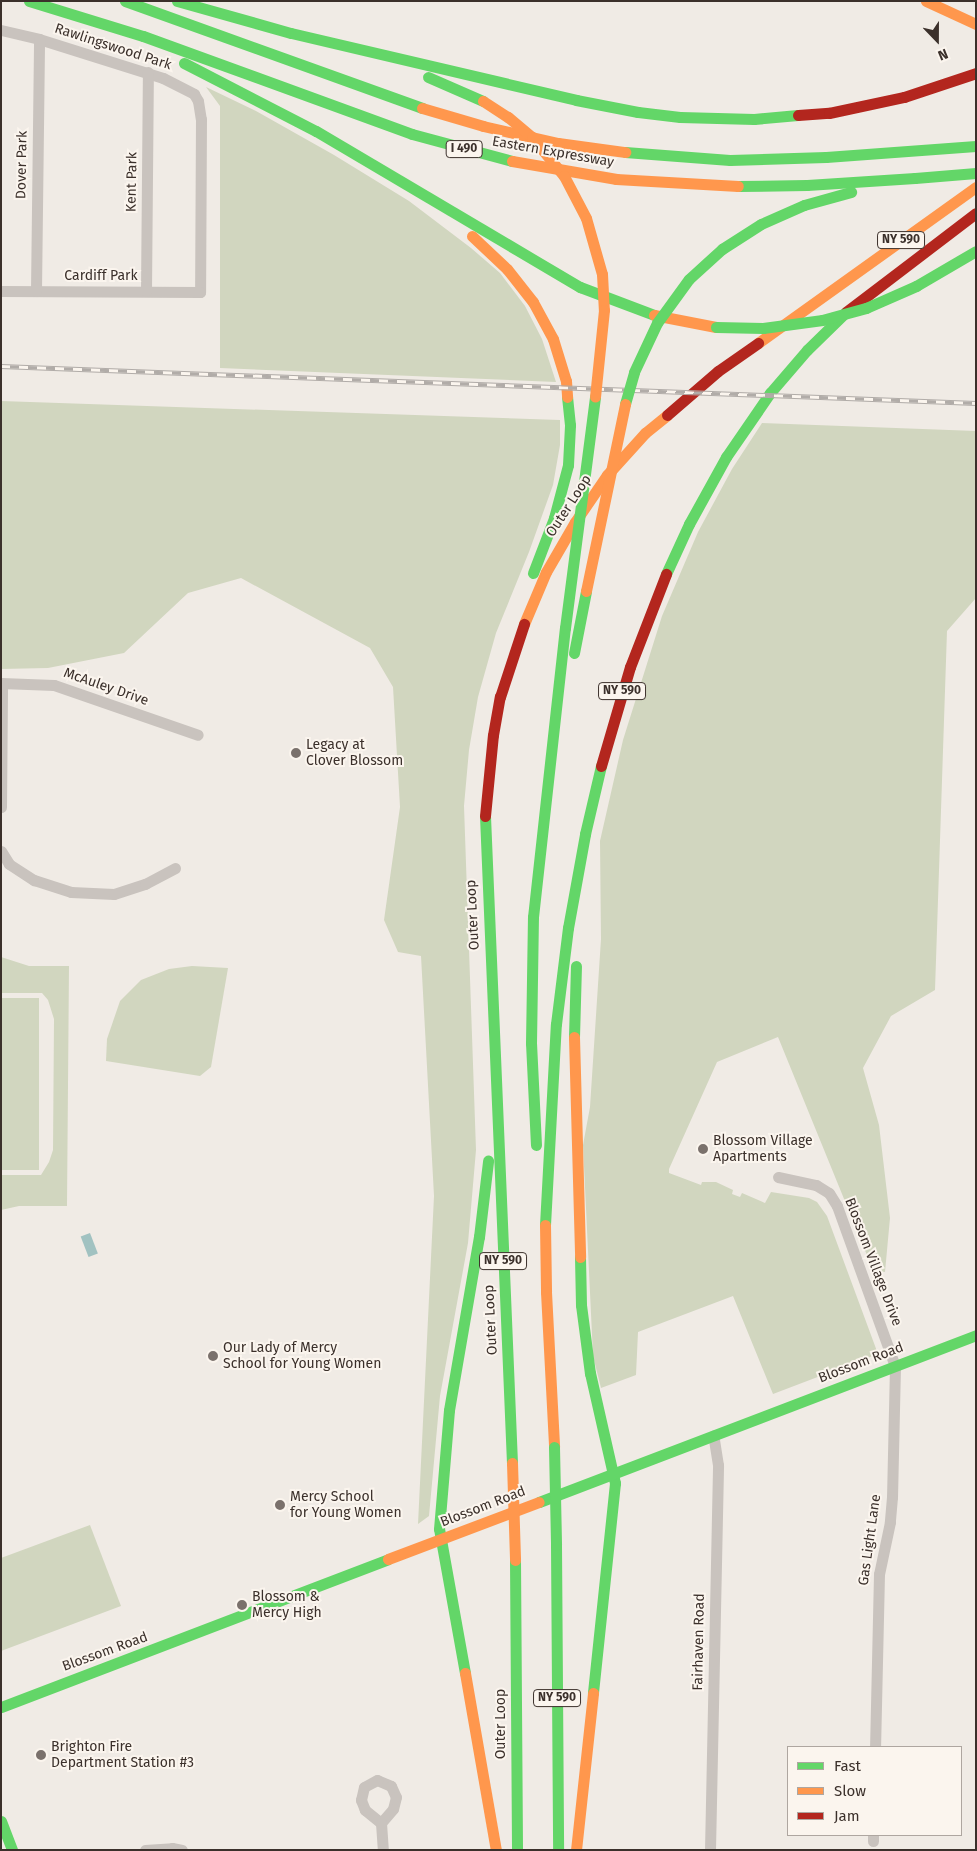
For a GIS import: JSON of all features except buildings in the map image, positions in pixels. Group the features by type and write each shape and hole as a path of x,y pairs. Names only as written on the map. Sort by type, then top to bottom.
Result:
{"main road":[{"name":"Eastern Expressway","path":"124,1 410,105 483,126 558,143 654,156 740,160 826,157 976,146"},
{"path":"177,1 291,33 439,81 483,101 532,137 564,176 589,226 602,274 604,310 602,351 565,628 534,912 531,1014 532,1089 546,1292"},
{"path":"926,1 948,5 976,24"},
{"name":"Eastern Expressway","path":"31,2 179,48 412,134 524,164 616,179 712,186 807,185 976,173"},
{"path":"31,2 133,40 194,67 296,120 548,270 598,296 653,316 716,327 763,328 822,320 861,310 916,286 976,251"},
{"path":"291,33 576,100 645,113 687,118 754,119 829,112 904,97 976,73"},
{"path":"826,292 976,173"},
{"path":"544,810 586,591 623,413 634,372 657,323 689,279 722,249 754,228 778,215 840,195 915,178"},
{"path":"408,187 483,246 521,285 550,333 566,381 570,439 564,483 554,518 516,622 506,659 500,697"},
{"name":"Outer Loop","path":"517,1850 515,1560 512,1463 485,830 490,754 500,697 516,642 546,572 575,522 614,468 645,433 681,401 826,292 976,187"},
{"name":"NY 590","path":"558,1850 556,1545 554,1447 546,1292 545,1196 556,1024 574,890 598,777 624,685 657,594 689,524 737,440 782,378 834,323 879,285 976,213"},
{"path":"576,1850 615,1488 614,1473 590,1373 583,1328 580,1285 574,1056 576,964 598,777"},
{"path":"494,1058 484,1201 449,1410 440,1516 440,1540 496,1850"},
{"name":"Blossom Road","path":"1,1707 976,1335"},
{"path":"1,1821 12,1850"}],"street":[{"name":"Rawlingswood Park","path":"1,30 38,39 148,72 194,94 200,109 200,292"},
{"name":"Dover Park","path":"36,291 38,39"},
{"name":"Kent Park","path":"146,291 148,72"},
{"name":"Cardiff Park","path":"1,291 200,292"},
{"name":"McAuley Drive","path":"2,683 54,685 198,735"},
{"path":"1,807 2,683"},
{"path":"1,852 9,864 34,880 71,892 114,894 145,884 175,868"},
{"name":"Blossom Village Drive","path":"778,1177 816,1185 829,1193 837,1206 895,1366"},
{"name":"Gas Light Lane","path":"875,1746 879,1574 890,1522 892,1496 895,1366"},
{"name":"Fairhaven Road","path":"710,1850 718,1465 713,1435"},
{"path":"381,1823 383,1850"},
{"path":"145,1850 172,1848 182,1850"}],"green space":[{"path":"206,87 256,111 334,155 409,201 471,248 500,273 525,306 542,339 556,382 220,368 220,106"},
{"path":"1,401 560,420 560,445 553,485 529,552 496,633 478,697 469,750 464,806 476,1150 468,1243 440,1396 429,1516 418,1524 434,1196 421,956 398,952 384,920 400,807 393,687 370,648 241,578 188,593 124,653 48,668 1,669"},
{"path":"762,423 976,431 976,598 947,631 935,990 891,1016 863,1068 879,1125 890,1218 885,1272 873,1270 778,1037 717,1062 669,1169 669,1173 701,1185 702,1182 716,1182 733,1190 732,1194 740,1197 742,1193 765,1203 771,1192 809,1198 817,1202 827,1216 878,1354 773,1394 733,1296 638,1332 636,1375 601,1388 593,1356 583,1145 590,1107 601,939 600,841 623,740 662,616 698,532 732,469"},
{"path":"1,957 29,966 69,966 67,1206 19,1206 1,1210 1,1175 41,1175 49,1162 53,1150 54,1019 48,1000 42,993 1,993"},
{"path":"192,966 228,968 211,1067 200,1076 106,1061 107,1039 120,1001 141,980 169,969"},
{"path":"1,998 39,998 39,1170 1,1170"},
{"path":"90,1525 121,1606 1,1651 1,1558"}],"water":[{"path":"90,1233 98,1254 89,1257 81,1237"}],"railway":[{"path":"1,366 976,403"}],"traffic: fast":[{"path":"29,1 143,36 412,134 512,161"},
{"path":"125,1 422,108"},
{"path":"177,1 291,33 576,100 638,112 680,117 754,119 798,115"},
{"path":"184,63 316,131 580,287 654,315"},
{"path":"428,77 483,101"},
{"path":"625,152 730,160 826,157 976,146"},
{"path":"915,178 976,173"},
{"path":"738,186 807,185 915,178"},
{"path":"689,279 722,249 761,224 804,205 851,192"},
{"path":"916,286 976,251"},
{"path":"625,404 634,372 657,323 689,279"},
{"path":"716,327 763,328 822,320 866,308 916,286"},
{"path":"666,574 689,524 726,457 770,393 807,350 846,312"},
{"path":"533,573 554,518 568,465 570,425 567,397"},
{"path":"565,628 595,397"},
{"path":"574,653 586,591"},
{"path":"536,1145 531,1043 533,917 565,628"},
{"path":"545,1225 556,1024 568,928 585,834 601,766"},
{"path":"485,816 512,1463"},
{"path":"574,1037 576,966"},
{"path":"465,1673 439,1529 449,1410 479,1237 488,1161"},
{"path":"580,1257 581,1305 590,1373 615,1483 593,1693"},
{"path":"539,1502 976,1335"},
{"path":"554,1447 556,1545"},
{"path":"556,1545 558,1850"},
{"path":"1,1707 388,1559"},
{"path":"515,1560 517,1850"},
{"path":"1,1821 12,1850"}],"traffic: slow":[{"path":"926,1 976,24"},
{"path":"483,101 508,117 532,137 564,176 586,218 602,274 604,310 595,397"},
{"path":"422,108 483,126 558,143 625,152"},
{"path":"512,161 616,179 738,186"},
{"path":"758,343 976,187"},
{"path":"472,236 507,269 533,302 553,339 566,381 567,397"},
{"path":"654,315 716,327"},
{"path":"586,591 625,404"},
{"path":"524,624 546,572 575,522 607,475 645,433 667,415"},
{"path":"574,1037 580,1257"},
{"path":"545,1225 546,1292 554,1447"},
{"path":"512,1463 515,1560"},
{"path":"388,1559 539,1502"},
{"path":"465,1673 496,1850"},
{"path":"576,1850 593,1693"}],"traffic: jam":[{"path":"798,115 829,113 904,97 976,73"},
{"path":"846,312 976,213"},
{"path":"667,415 718,371 758,343"},
{"path":"601,766 630,667 666,574"},
{"path":"485,816 493,735 500,697 524,624"}],"place":[{"name":"Legacy at Clover Blossom","path":"296,753"},
{"name":"Blossom Village Apartments","path":"703,1149"},
{"name":"Our Lady of Mercy School for Young Women","path":"213,1356"},
{"name":"Mercy School for Young Women","path":"280,1505"},
{"name":"Blossom & Mercy High","path":"242,1605"},
{"name":"Brighton Fire Department Station #3","path":"41,1755"}]}
